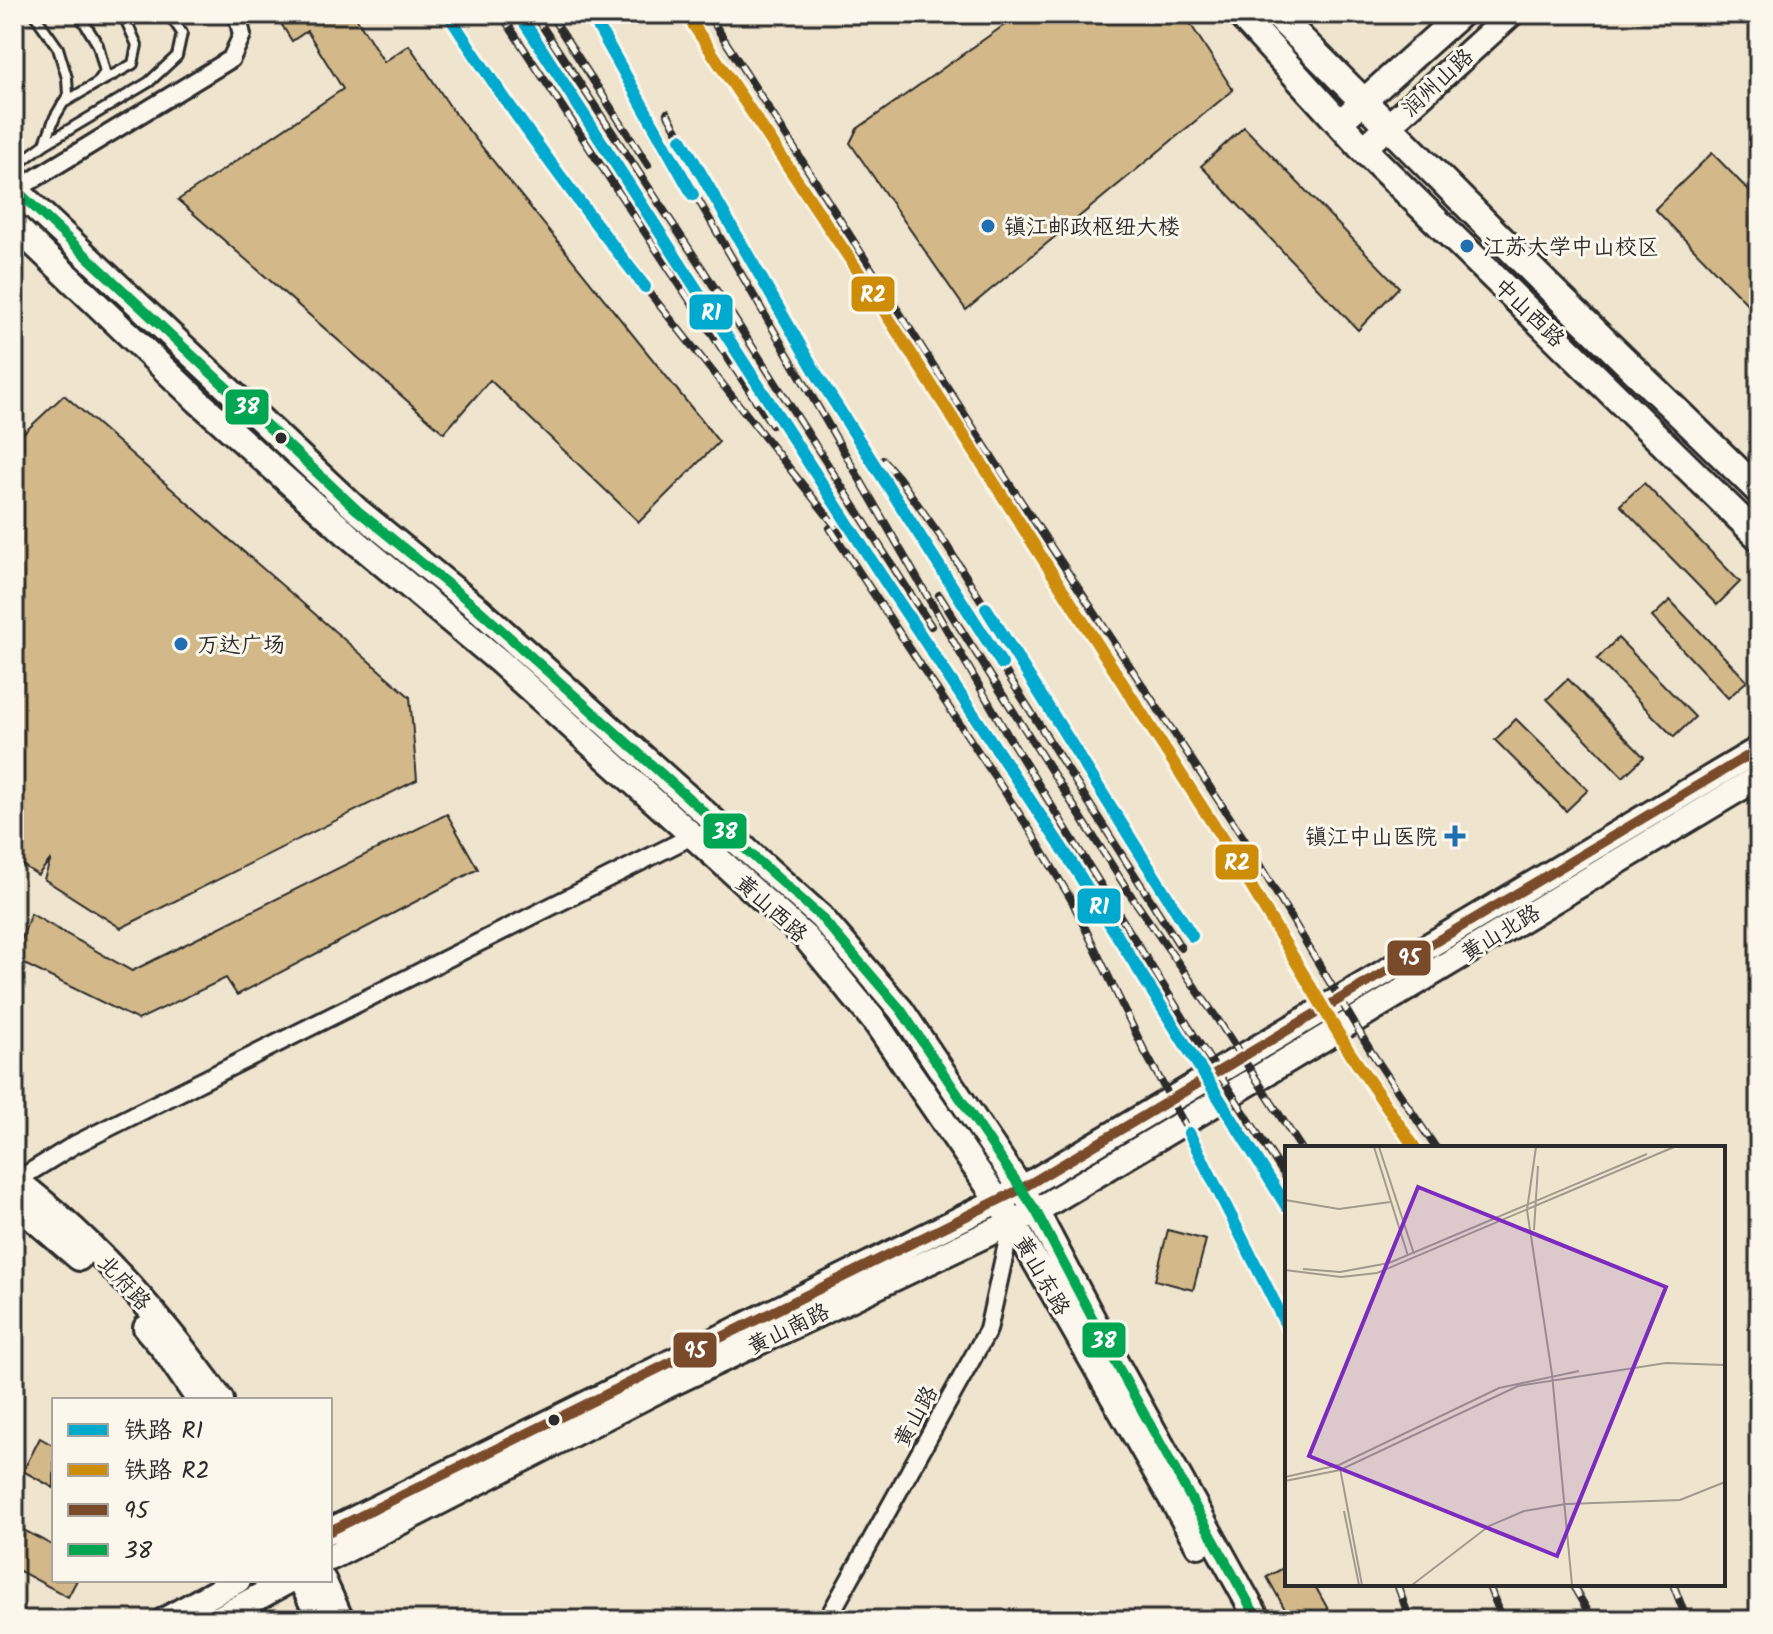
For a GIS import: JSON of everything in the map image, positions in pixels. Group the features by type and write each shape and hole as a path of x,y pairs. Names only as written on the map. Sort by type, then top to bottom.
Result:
{"main road":[{"name":"中山西路","path":"1240,14 1363,149 1759,537"},
{"name":"中山西路","path":"1276,14 1387,128 1412,148 1555,293 1759,491"}],"street":[{"path":"14,184 231,59 242,35 237,14"},
{"name":"润州山路","path":"1339,123 1461,14"},
{"name":"润州山路","path":"1363,149 1511,14"},
{"name":"黄山西路","path":"14,184 357,510 477,608 821,917 901,1010 1036,1211"},
{"name":"黄山西路","path":"14,225 198,401 348,535 499,661 806,938 876,1023 1012,1221"},
{"name":"黄山北路","path":"1021,1189 1759,749"},
{"name":"黄山北路","path":"1036,1211 1759,777"},
{"path":"15,1187 74,1145 692,836"},
{"name":"北府路","path":"15,1187 101,1276 164,1349 198,1398"},
{"name":"北府路","path":"15,1187 116,1269 180,1342 220,1398"},
{"name":"黄山南路","path":"332,1530 1021,1189"},
{"name":"黄山南路","path":"332,1557 660,1389 1036,1211"},
{"name":"黄山东路","path":"1036,1211 1258,1620"},
{"name":"黄山东路","path":"1012,1221 1241,1620"},
{"name":"黄山路","path":"827,1620 988,1330 1012,1221"},
{"path":"165,1620 234,1582"},
{"path":"216,1620 286,1582"},
{"path":"302,1582 320,1620"},
{"path":"324,1582 341,1620"}],"lane":[{"path":"14,184 45,144 68,95 67,78 58,48 34,14"},
{"path":"79,14 98,45 105,72 97,83"},
{"path":"63,104 133,64 137,45 123,14"},
{"path":"45,144 149,82 177,56 182,33 169,14"}],"building":[{"path":"275,14 354,14 384,62 409,45 453,111 719,442 639,522 490,380 444,433 178,200 343,89 307,31 292,41"},
{"name":"镇江邮政枢纽大楼","path":"1020,14 1184,14 1233,90 966,310 850,143 857,129"},
{"path":"1244,127 1399,287 1358,330 1201,166"},
{"path":"1712,153 1759,201 1759,316 1655,209"},
{"name":"万达广场","path":"64,395 410,697 417,780 121,928 44,879 51,859 38,875 14,860 14,442"},
{"path":"1644,483 1740,582 1717,605 1620,505"},
{"path":"1670,600 1747,681 1728,698 1652,617"},
{"path":"1618,638 1695,717 1674,737 1597,659"},
{"path":"1568,679 1644,757 1623,777 1547,699"},
{"path":"1516,719 1588,790 1566,811 1495,740"},
{"path":"447,814 478,869 237,995 226,978 138,1020 14,959 31,914 132,971"},
{"path":"1168,1230 1206,1240 1193,1290 1155,1280"},
{"path":"40,1438 52,1445 52,1487 23,1471"},
{"path":"14,1525 52,1545 52,1582 76,1582 68,1597 14,1568"},
{"path":"1285,1567 1285,1586 1315,1586 1334,1620 1291,1620 1267,1577"}],"railway":[{"path":"448,14 507,106 582,208 841,533 832,519"},
{"path":"501,14 772,425"},
{"path":"519,14 879,572 1068,857 1285,1204"},
{"path":"534,14 702,268 931,626"},
{"path":"550,14 648,165"},
{"path":"591,14 1007,734 1285,1176"},
{"path":"708,14 999,468 1244,839 1372,1053 1435,1146"},
{"path":"667,113 819,378 1181,948"},
{"path":"883,460 945,543 1192,936"},
{"path":"830,528 1030,830 1072,901 1144,1050 1206,1164 1285,1323"},
{"path":"939,595 1132,897 1218,1020 1300,1146"},
{"path":"1398,1586 1410,1620"},
{"path":"1489,1586 1503,1620"},
{"path":"1573,1586 1593,1620"},
{"path":"1674,1586 1687,1620"}],"rail line":[{"name":"R1","path":"448,14 543,153 645,287"},
{"name":"R1","path":"519,14 879,572 1068,857 1285,1204"},
{"name":"R1","path":"591,14 693,195"},
{"name":"R2","path":"686,14 868,286 1229,849 1350,1053 1414,1146"},
{"name":"R1","path":"681,139 819,378 1002,664"},
{"name":"R1","path":"986,608 1192,936"},
{"name":"R1","path":"1189,1133 1285,1323"}],"transit line":[{"name":"38","path":"14,188 357,510 477,608 821,917 901,1010 1036,1211 1258,1620"},
{"name":"95","path":"332,1530 1021,1189 1759,749"}],"place":[{"name":"镇江邮政枢纽大楼","path":"988,226"},
{"name":"江苏大学中山校区","path":"1467,246"},
{"name":"万达广场","path":"181,644"},
{"name":"镇江中山医院","path":"1455,836"}]}
